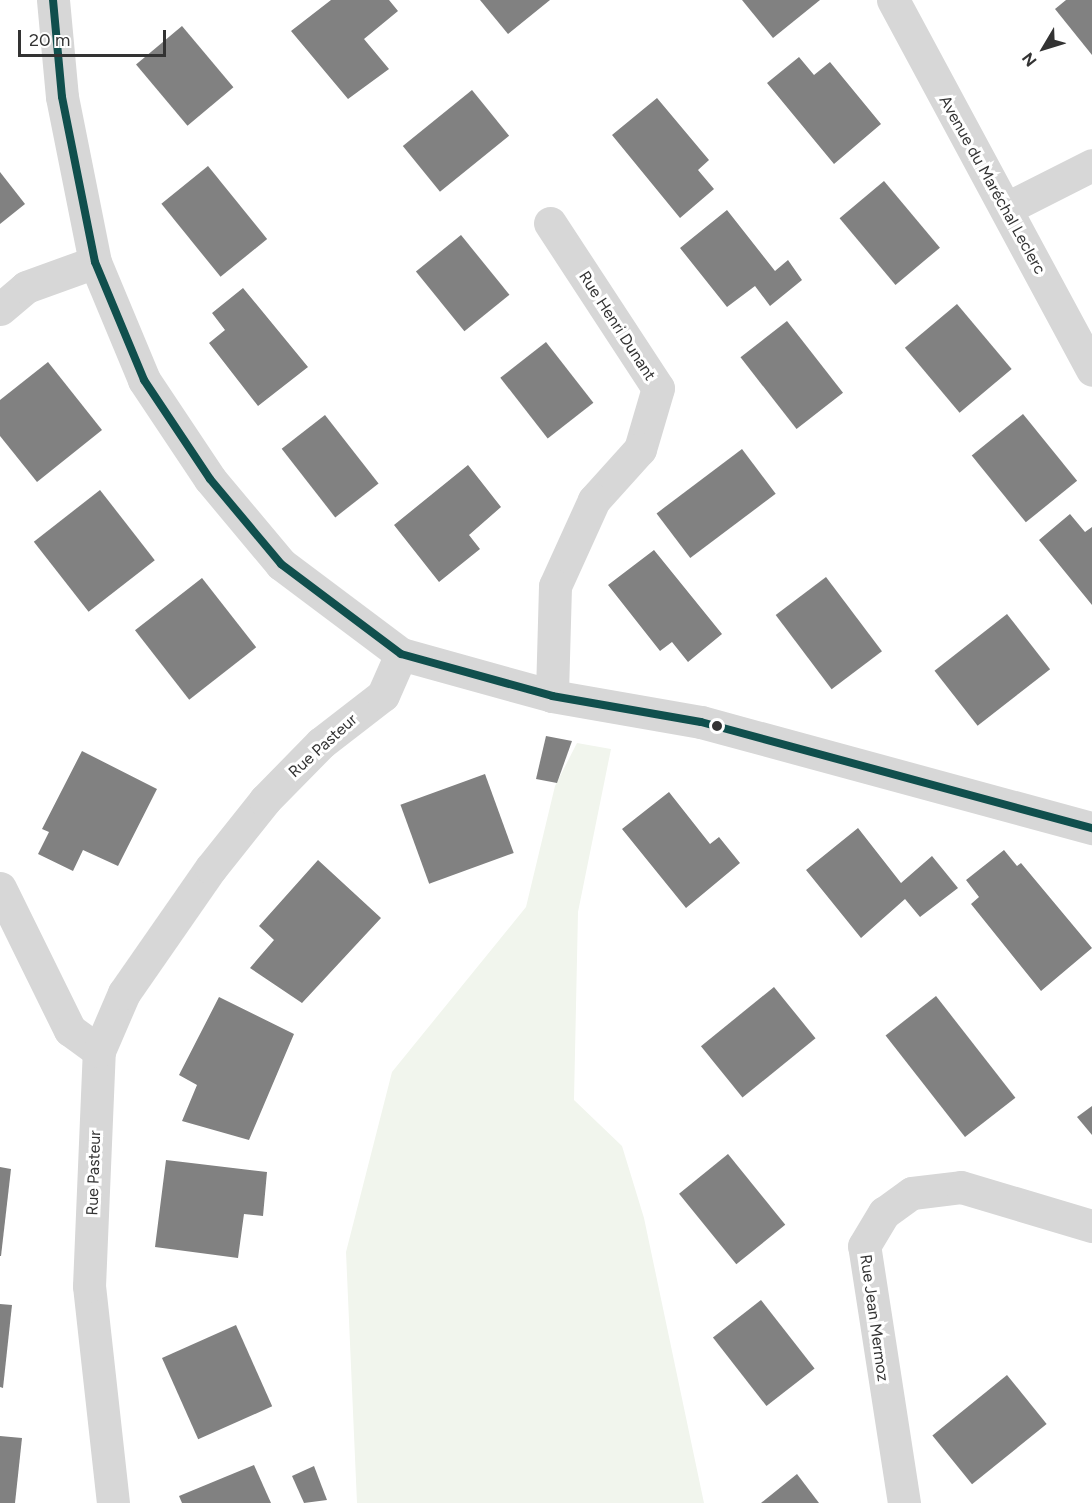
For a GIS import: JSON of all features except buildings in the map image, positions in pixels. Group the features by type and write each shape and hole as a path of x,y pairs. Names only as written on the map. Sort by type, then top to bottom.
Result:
{"street":[{"path":"53,0 62,97 95,262 144,380 210,479 281,564 402,654 552,696 701,722 1092,828"},
{"name":"Avenue du Maréchal Leclerc","path":"893,0 1007,208 1092,370"},
{"path":"1007,208 1092,165"},
{"name":"Rue Henri Dunant","path":"550,223 658,388 640,449 594,500 555,586 552,696"},
{"path":"0,309 26,287 95,262"},
{"name":"Rue Pasteur","path":"113,1503 90,1286 99,1052 124,993 211,868 265,800 321,743 383,695 402,654"},
{"path":"0,888 70,1030 99,1052"},
{"name":"Rue Jean Mermoz","path":"904,1503 864,1246 884,1213 912,1193 961,1187 1092,1226"}],"shaded area":[{"path":"577,743 611,749 578,912 574,1100 622,1146 644,1218 704,1503 357,1503 346,1252 392,1072 526,907 555,786"}],"transit line":[{"path":"53,0 62,97 95,262 144,380 210,479 281,564 401,654 552,696 701,722 1092,828"}]}
